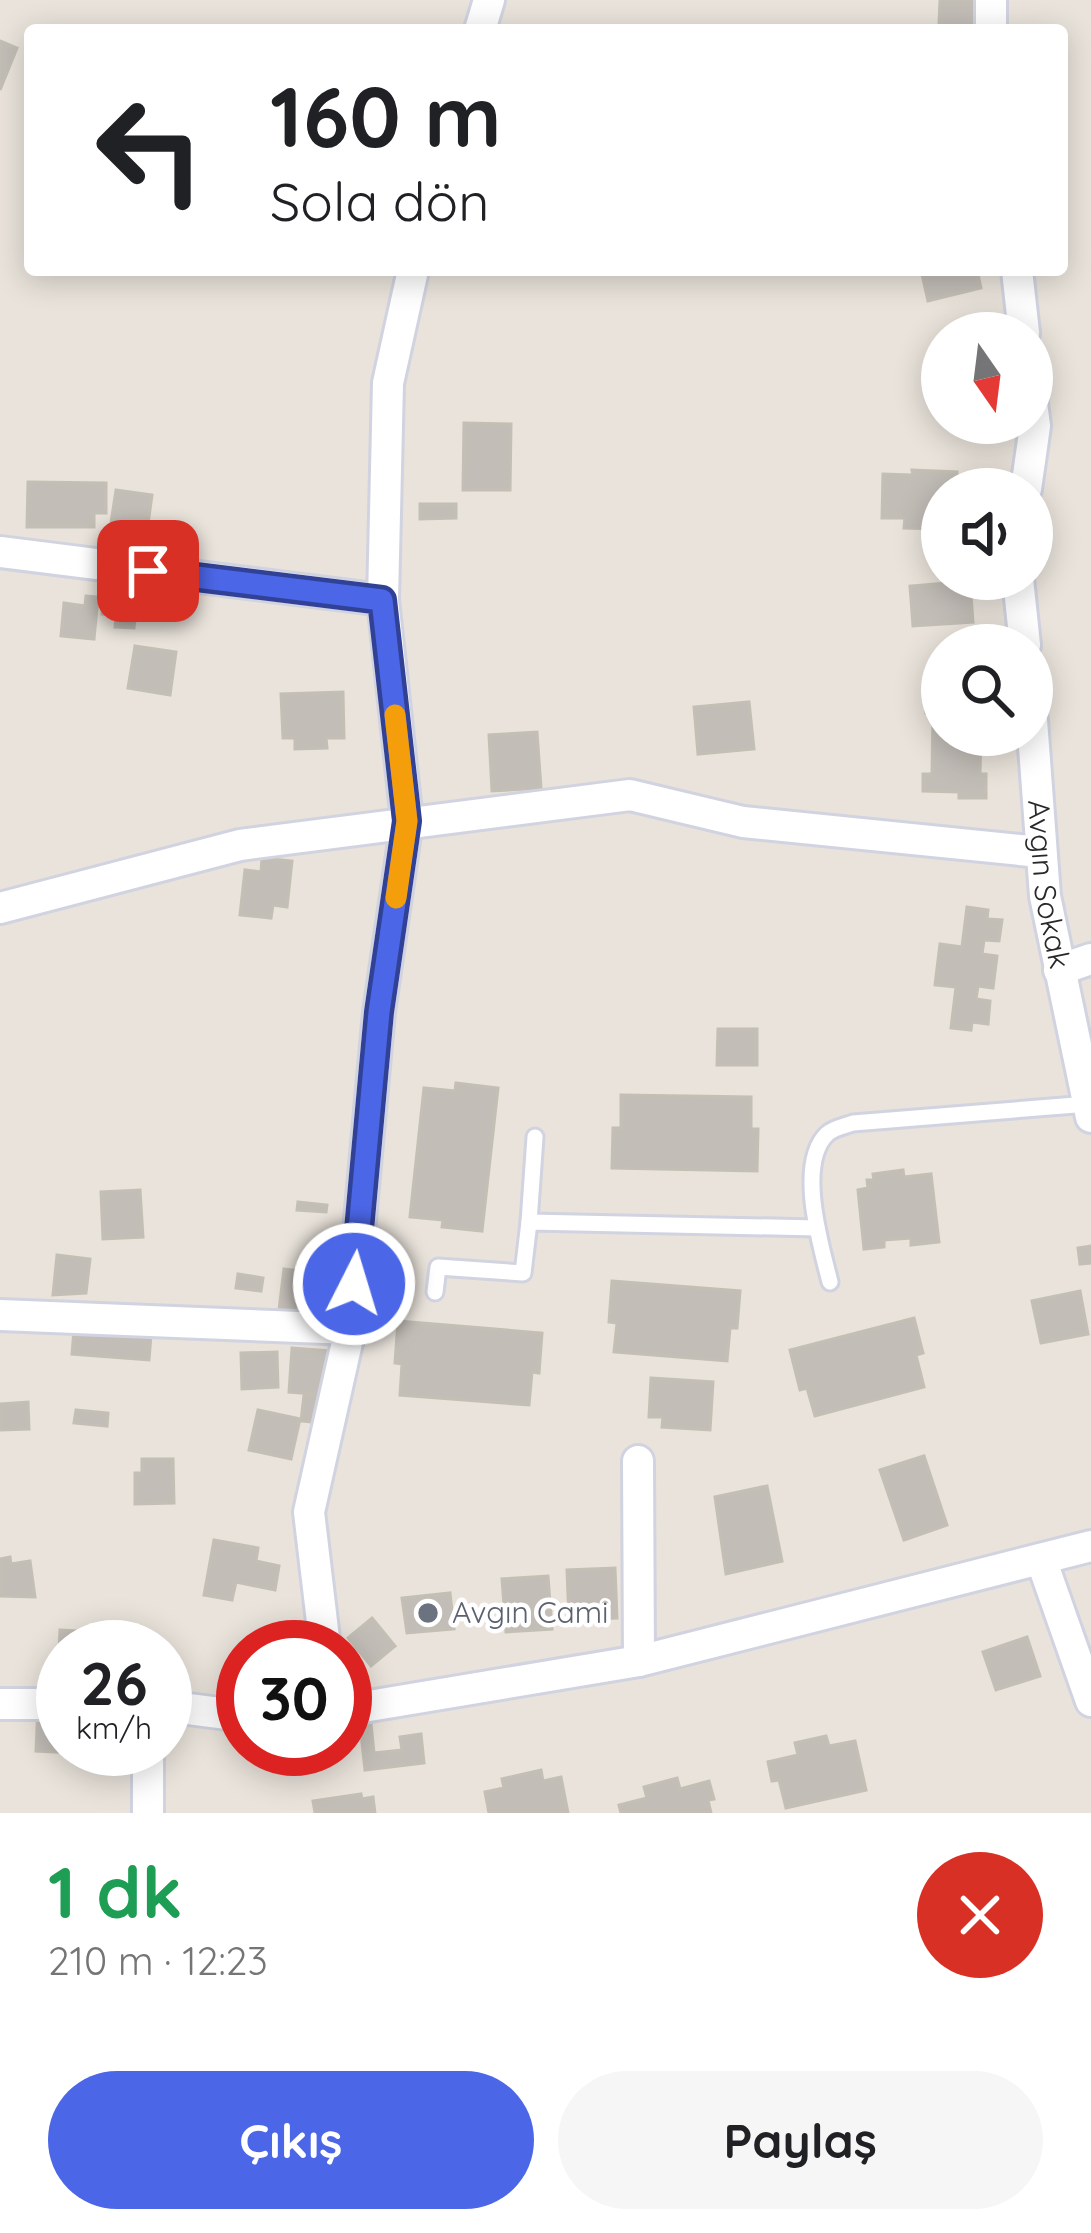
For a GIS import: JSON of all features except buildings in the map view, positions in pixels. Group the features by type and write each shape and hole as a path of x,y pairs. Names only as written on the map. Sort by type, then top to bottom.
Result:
{"street":[{"path":"322,1620 309,1512 350,1329 379,1012 407,821 382,600 388,383 412,276"},
{"path":"1018,276 1022,312"},
{"path":"0,552 382,600"},
{"name":"Avgın Sokak","path":"1034,756 1040,852 1089,1110"},
{"path":"0,908 240,844 630,795 743,822 1040,852"},
{"path":"1059,970 1091,959"},
{"path":"0,1315 350,1329"},
{"path":"638,1460 639,1661"},
{"path":"372,1706 639,1661 1091,1546"},
{"path":"1041,1559 1091,1701"},
{"path":"0,1704 36,1704"},
{"path":"148,1776 148,1813"}],"lane":[{"path":"830,1282 812,1192 815,1152 828,1132 853,1123 1089,1110"},
{"path":"435,1292 438,1267 523,1274 536,1137"},
{"path":"529,1222 817,1228"}],"slow traffic":[{"path":"395,715 407,821 396,898"}],"place":[{"name":"Avgın Cami","path":"428,1613"}],"route":[{"path":"148,571 382,600 407,821 379,1012 354,1284"}]}
